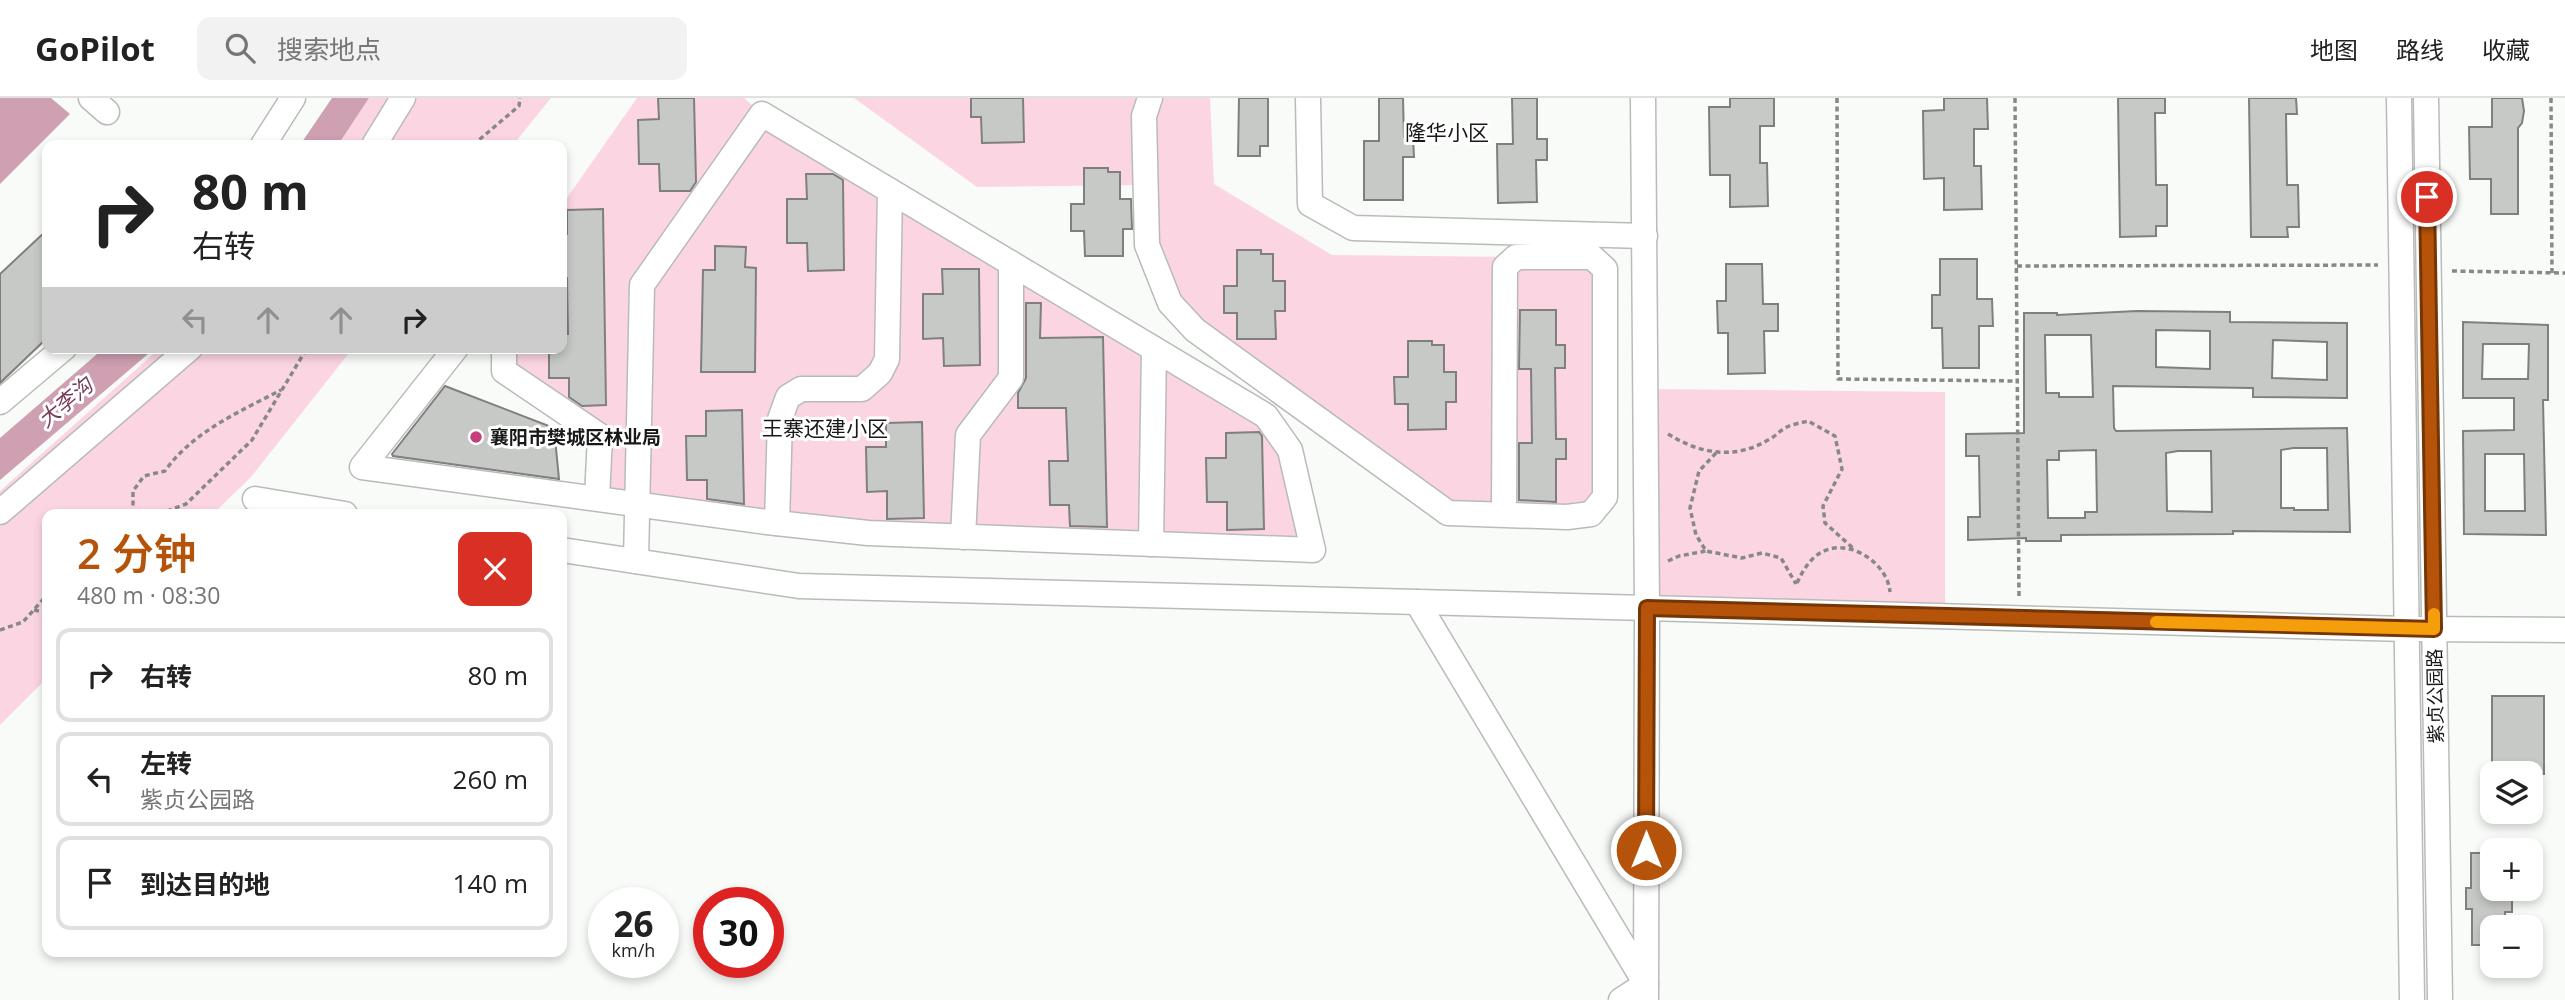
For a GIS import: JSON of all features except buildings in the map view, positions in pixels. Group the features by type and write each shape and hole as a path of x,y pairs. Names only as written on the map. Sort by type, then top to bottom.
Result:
{"street":[{"path":"266,140 293,98"},
{"path":"377,140 403,98"},
{"path":"1150,98 1144,116 1147,245 1170,303 1195,330 1448,513 1504,515 1567,517 1591,514 1605,498 1605,269 1592,257 1516,257 1505,267 1504,515"},
{"path":"1308,98 1310,204 1353,228 1645,236"},
{"path":"1643,98 1647,417 1646,992"},
{"name":"紫贞公园路","path":"2399,98 2412,1000"},
{"name":"紫贞公园路","path":"2426,98 2440,1000"},
{"path":"451,354 362,467 637,503 777,523 868,533 1313,550 1290,450 1266,416 762,114 642,285 637,503 636,561"},
{"path":"777,523 779,419 788,397 801,388 862,389 880,373 887,359 890,191"},
{"path":"964,537 968,435 1011,378 1011,263"},
{"path":"1151,544 1154,349"},
{"path":"0,402 57,354"},
{"path":"0,512 183,354"},
{"path":"504,354 504,372 600,436 597,498"},
{"path":"255,499 315,509"},
{"path":"567,551 799,586 2565,631"},
{"path":"1417,602 1646,992"},
{"path":"1621,1000 1646,992"}],"path":[{"path":"479,140 519,106 520,98"},
{"path":"1837,98 1838,379 2017,381"},
{"path":"2015,98 2019,619"},
{"path":"2551,98 2553,273"},
{"path":"2017,266 2401,265"},
{"path":"2429,270 2565,273"},
{"path":"172,509 186,504 252,440 303,354"},
{"path":"133,509 133,491 144,476 165,471 177,453 224,421 282,389"},
{"path":"1647,417 1652,424 1687,446 1716,453 1737,453 1768,441 1786,427 1808,421 1835,436 1842,469 1824,506 1825,523 1877,565 1889,586 1892,615"},
{"path":"1706,551 1696,535 1690,508 1699,471 1716,453"},
{"path":"1794,612 1796,584 1808,562 1830,549 1854,549"},
{"path":"1647,579 1655,568 1679,556 1706,551 1742,558 1762,553 1781,558 1796,584"},
{"path":"0,630 23,622 42,601"},
{"path":"34,610 42,612"}],"shaded area":[{"path":"369,98 551,98 517,140 341,140"},
{"path":"637,98 744,98 762,114 1266,416 1313,549 868,533 597,498 600,436 504,371 504,354 567,354 567,198"},
{"path":"854,98 1210,98 1214,184 1332,255 1516,257 1605,269 1605,497 1591,514 1448,513 1170,303 1145,185 977,187"},
{"path":"153,354 348,354 251,477 218,509 42,509 42,683 0,725 0,491"},
{"path":"1647,389 1945,392 1945,617 1647,608"}],"water":[{"path":"0,98 51,98 70,114 0,184"},
{"path":"332,98 369,98 341,140 303,140"},
{"name":"大李沟","path":"97,354 148,354 0,480 0,438"}],"slow traffic":[{"path":"2156,622 2434,629 2434,614"}],"place":[{"name":"襄阳市樊城区林业局","path":"476,437"}],"district":[{"name":"隆华小区","path":"1447,132"},
{"name":"王寨还建小区","path":"825,428"}],"route":[{"path":"1646,850 1647,608 2434,629 2427,197"}]}
